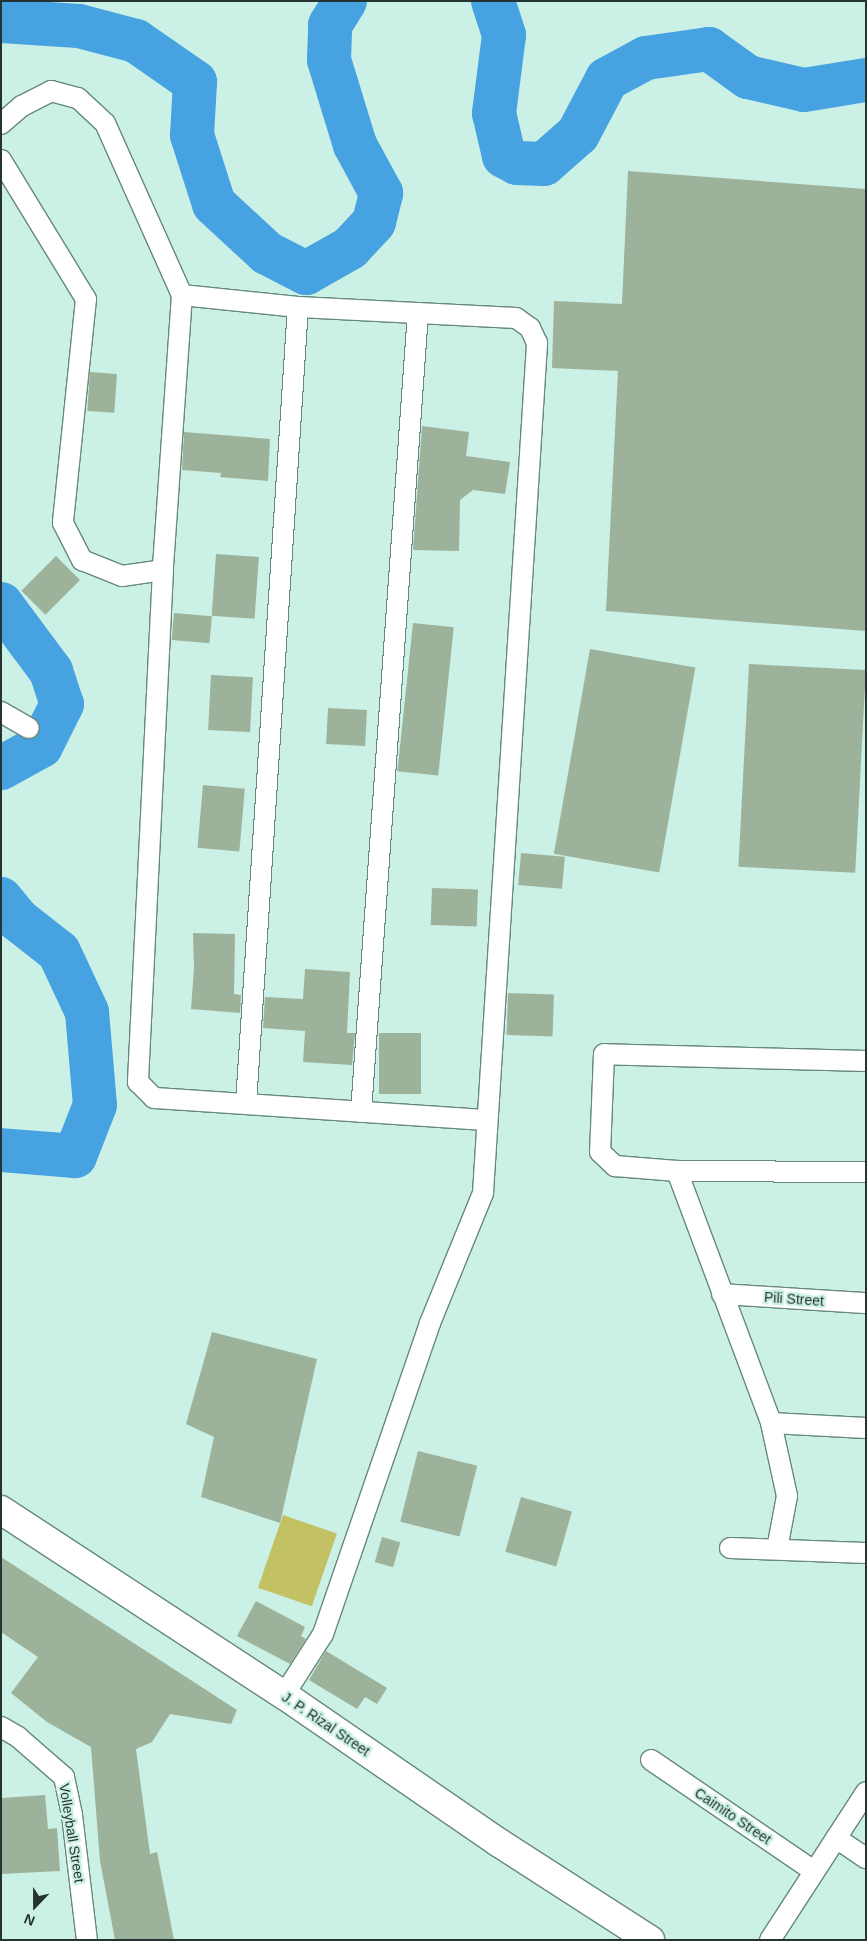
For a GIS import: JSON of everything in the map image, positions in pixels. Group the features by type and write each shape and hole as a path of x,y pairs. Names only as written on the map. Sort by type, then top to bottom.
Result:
{"main road":[{"name":"J. P. Rizal Street","path":"1,1510 284,1696 498,1842 650,1940"}],"street":[{"path":"1,124 22,106 50,91 78,98 105,123 182,295 163,570 138,1082 154,1098 486,1120"},
{"path":"1,160 86,298 63,523 82,560 122,576 163,570"},
{"path":"182,295 298,307 516,318 530,328 537,342 486,1120 483,1193 430,1323 323,1634 284,1696"},
{"path":"246,1104 298,307"},
{"path":"361,1112 418,313"},
{"path":"1,712 29,728"},
{"path":"866,1061 604,1054 600,1152 615,1166 677,1171 866,1172"},
{"path":"677,1171 771,1422 787,1496 777,1549"},
{"name":"Pili Street","path":"722,1294 866,1303"},
{"path":"771,1422 866,1428"},
{"path":"730,1548 866,1553"},
{"name":"Volleyball Street","path":"1,1727 18,1737 64,1777 72,1815 87,1940"},
{"name":"Caimito Street","path":"651,1760 814,1871"},
{"path":"770,1940 866,1792"},
{"path":"836,1838 866,1858"}],"shaded area":[{"path":"283,1515 337,1534 312,1606 258,1588"}],"building":[{"path":"628,171 866,189 866,631 606,611 618,371 552,368 554,301 622,304"},
{"path":"90,372 117,374 114,413 87,411"},
{"path":"422,426 469,432 466,456 510,462 505,494 473,490 460,500 459,551 413,550"},
{"path":"184,432 270,439 268,481 220,477 221,473 182,470"},
{"path":"216,554 259,557 255,619 212,616"},
{"path":"56,556 80,580 45,615 21,591"},
{"path":"174,613 212,616 210,643 172,640"},
{"path":"413,623 454,627 438,775 397,771"},
{"path":"590,649 695,668 659,872 554,854"},
{"path":"749,664 866,670 855,873 738,867"},
{"path":"211,675 253,677 250,732 208,730"},
{"path":"328,708 367,710 365,746 326,744"},
{"path":"203,785 245,789 239,851 198,848"},
{"path":"521,853 565,857 562,889 518,885"},
{"path":"432,888 478,890 477,927 431,925"},
{"path":"193,933 235,934 234,994 241,995 240,1013 191,1009 194,969"},
{"path":"305,969 350,972 347,1033 355,1033 352,1065 303,1062 305,1031 263,1028 265,997 303,999"},
{"path":"508,993 554,995 553,1037 507,1035"},
{"path":"379,1033 421,1033 421,1094 379,1094"},
{"path":"212,1332 317,1359 280,1523 201,1497 214,1437 186,1424"},
{"path":"418,1451 477,1466 460,1537 400,1522"},
{"path":"521,1497 572,1512 556,1566 505,1552"},
{"path":"382,1537 400,1542 393,1567 375,1562"},
{"path":"1,1557 237,1710 231,1724 170,1714 152,1742 136,1749 150,1854 157,1852 174,1940 115,1940 100,1861 91,1747 47,1722 11,1693 38,1657 1,1632"},
{"path":"256,1601 305,1627 301,1636 306,1639 290,1664 237,1636"},
{"path":"326,1651 387,1688 377,1704 365,1697 357,1709 309,1680"},
{"path":"45,1795 48,1829 57,1828 60,1871 1,1874 1,1798"}],"waterway":[{"path":"1,21 79,26 136,41 195,82 192,135 214,204 267,253 306,273 350,248 374,222 381,193 355,145 329,60 330,25 345,1"},
{"path":"493,1 504,35 494,113 504,156 517,163 544,164 578,134 607,79 646,58 709,49 748,77 804,90 866,80"},
{"path":"1,604 51,671 62,704 41,746 1,768"},
{"path":"1,899 17,919 59,952 87,1012 95,1105 75,1156 1,1150"}]}
